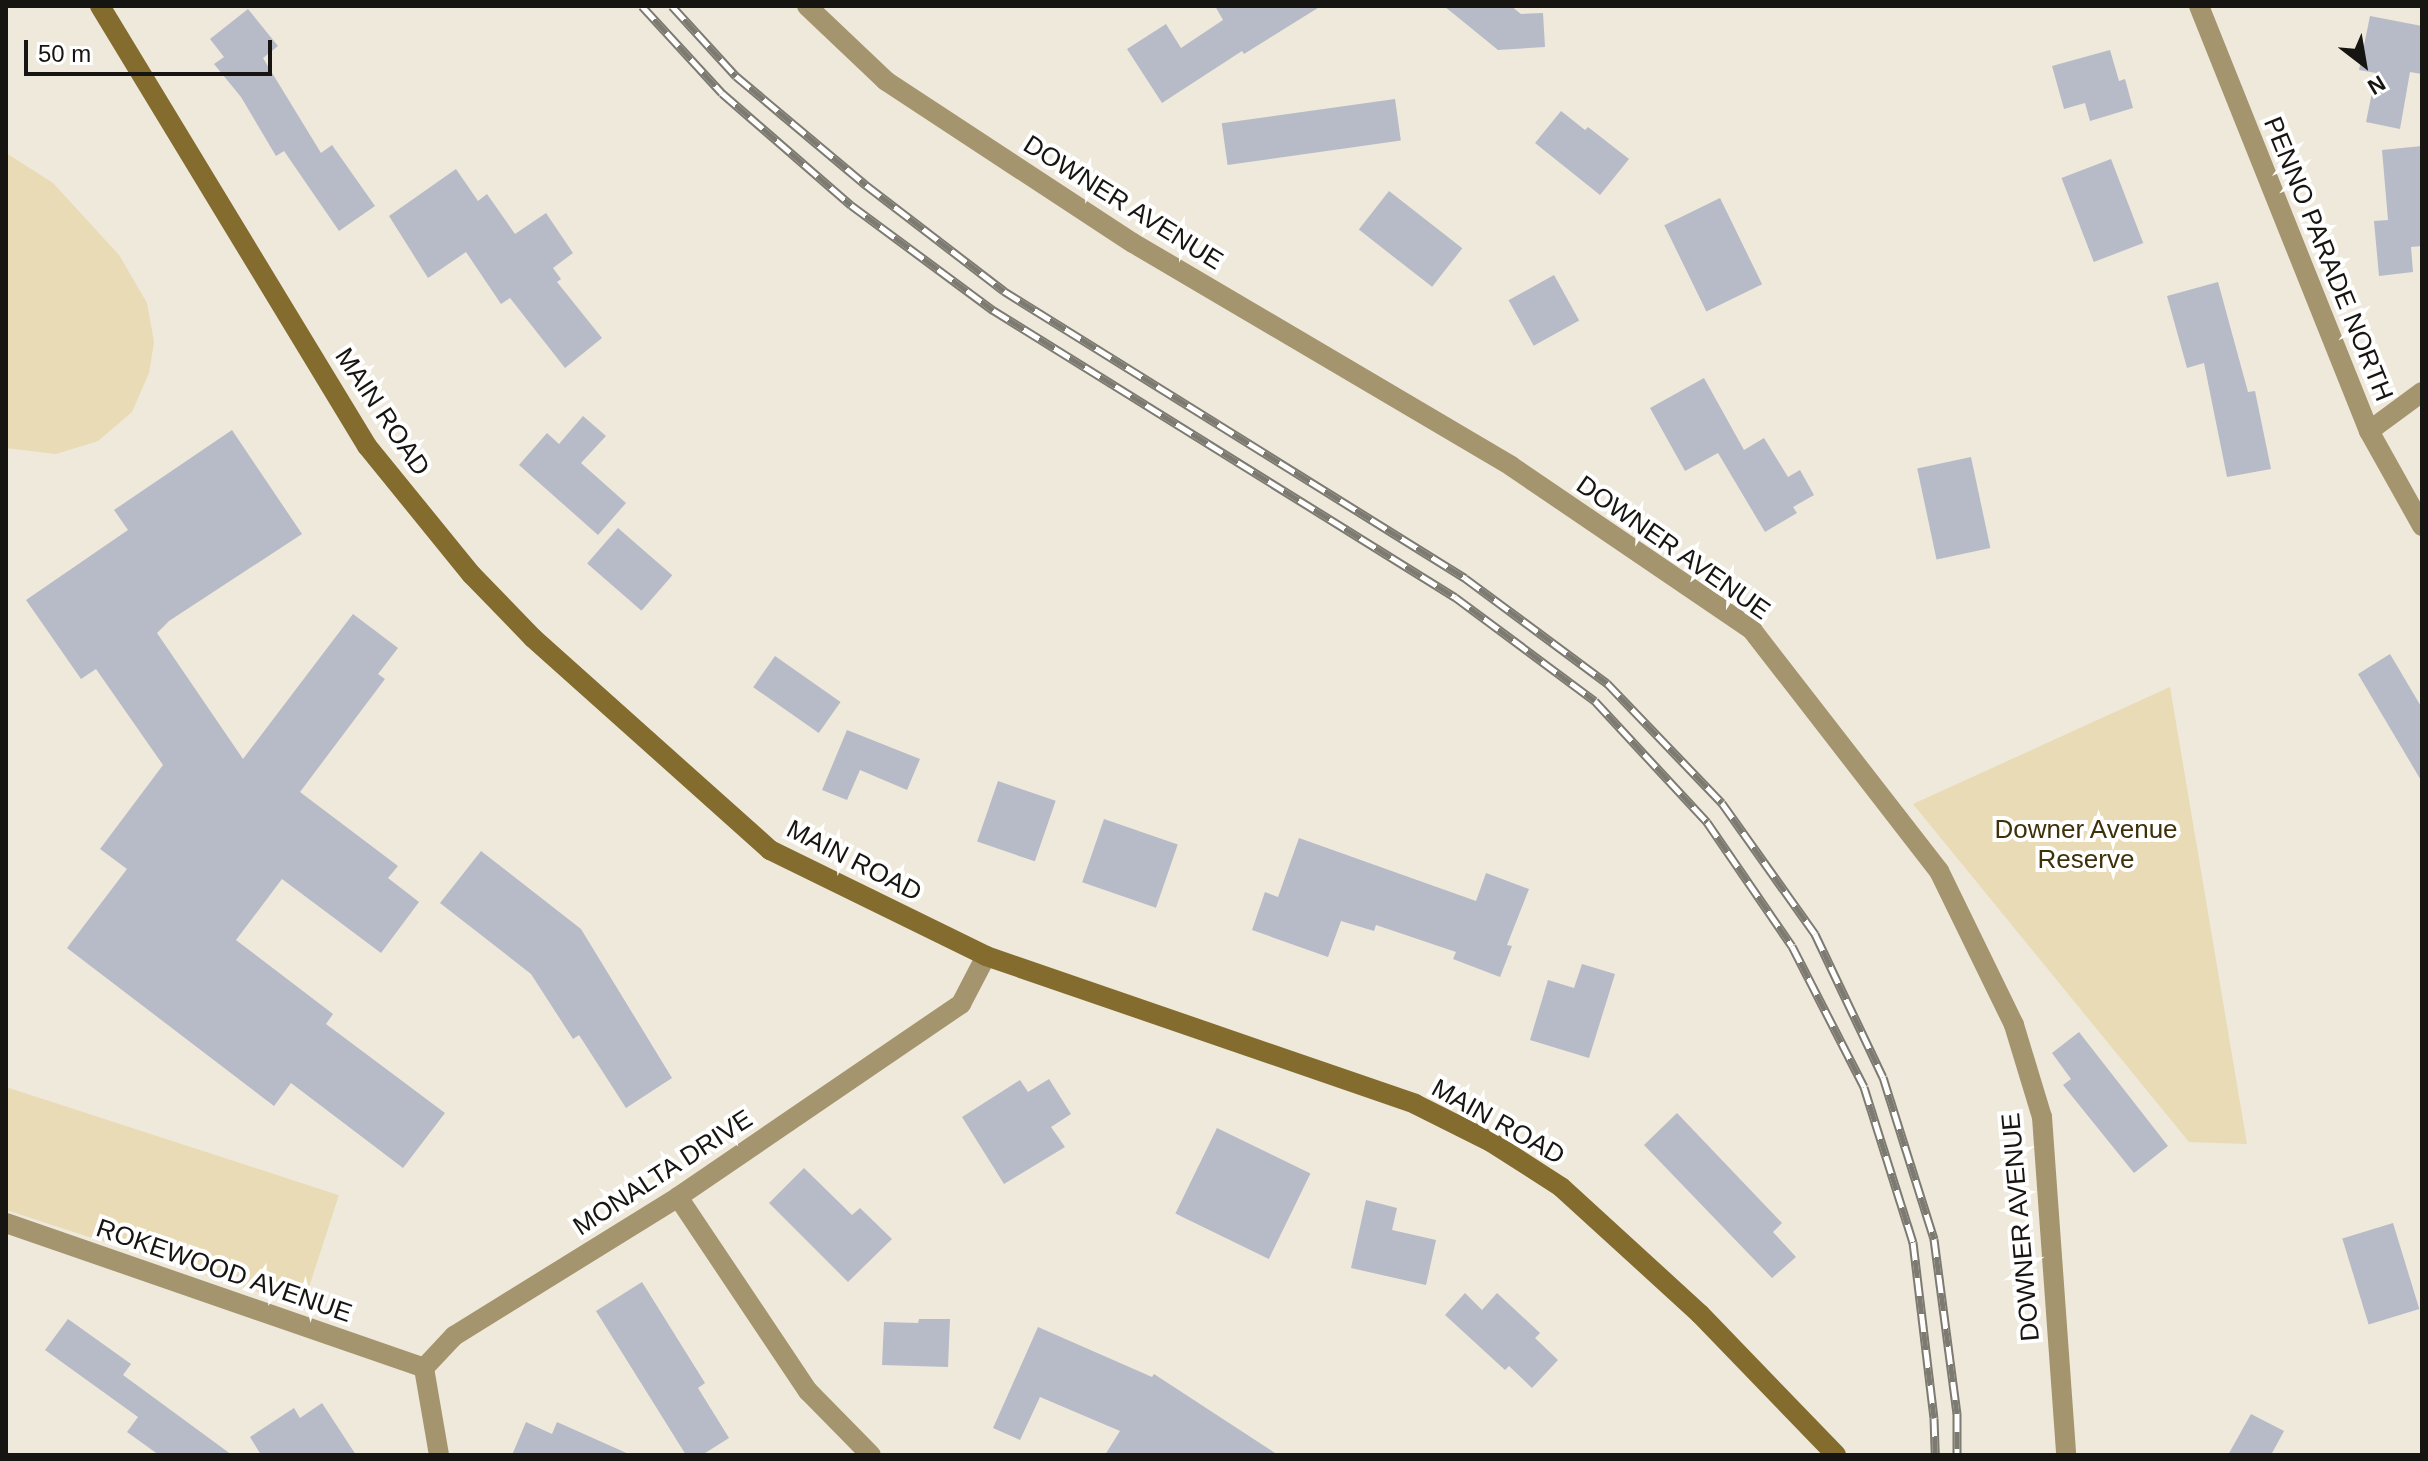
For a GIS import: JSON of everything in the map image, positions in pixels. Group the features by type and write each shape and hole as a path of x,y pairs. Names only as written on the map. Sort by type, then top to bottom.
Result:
{"main road":[{"name":"MAIN ROAD","path":"100,6 367,446 472,575 533,638 770,850 986,956 1415,1104 1491,1142 1561,1187 1700,1314 1836,1455"}],"street":[{"name":"DOWNER AVENUE","path":"807,6 886,81 1133,243 1511,466 1752,630 1939,871 2014,1025 2042,1117 2066,1455"},
{"name":"PENNO PARADE NORTH","path":"2199,6 2369,431 2422,526"},
{"path":"2369,431 2422,392"},
{"name":"MONALTA DRIVE","path":"424,1368 454,1336 678,1197 961,1004 986,956"},
{"path":"678,1197 808,1391 871,1455"},
{"name":"ROKEWOOD AVENUE","path":"6,1223 424,1368"},
{"path":"424,1368 439,1455"}],"green space":[{"path":"6,153 53,183 119,255 147,303 154,342 149,373 132,412 98,441 56,454 6,448"},
{"name":"Downer Avenue Reserve","path":"2170,687 2247,1144 2189,1142 1913,804"},
{"path":"6,1087 339,1195 303,1306 6,1210"}],"building":[{"path":"1215,6 1321,6 1244,54 1242,51 1162,103 1127,49 1166,24 1181,48 1223,20"},
{"path":"1444,6 1511,6 1521,14 1543,13 1545,47 1498,50"},
{"path":"248,9 278,46 263,58 321,153 332,145 375,206 339,231 284,151 276,156 241,97 214,64 224,57 210,39"},
{"path":"2370,16 2422,26 2422,74 2410,72 2400,129 2366,122 2376,73 2359,70"},
{"path":"2110,50 2119,81 2125,79 2133,108 2090,121 2085,103 2064,109 2052,66"},
{"path":"1395,99 1401,141 1228,165 1222,123"},
{"path":"1561,111 1585,130 1588,127 1629,159 1600,195 1535,143"},
{"path":"2422,146 2422,246 2411,247 2413,272 2379,276 2374,221 2388,220 2382,150"},
{"path":"2111,159 2143,243 2094,262 2062,178"},
{"path":"456,169 478,201 487,194 515,234 546,213 573,253 553,268 561,279 557,282 602,338 565,368 510,298 501,304 466,252 428,278 389,216"},
{"path":"1389,191 1462,248 1432,287 1359,230"},
{"path":"1720,198 1762,284 1706,311 1664,225"},
{"path":"1554,275 1579,320 1534,346 1509,300"},
{"path":"2218,282 2248,392 2255,391 2271,469 2227,477 2204,363 2187,368 2167,296"},
{"path":"1704,378 1744,450 1764,438 1788,477 1800,470 1814,495 1793,507 1797,513 1765,532 1718,453 1685,471 1650,408"},
{"path":"583,416 606,436 581,463 626,503 598,535 519,465 547,433 559,444"},
{"path":"232,430 302,534 169,621 157,633 243,759 353,614 398,648 378,674 385,679 300,792 398,866 388,878 419,902 381,953 282,879 236,940 333,1014 326,1024 445,1113 403,1168 291,1083 274,1106 67,948 127,869 100,849 163,765 96,669 81,679 26,600 128,530 114,510"},
{"path":"1971,457 1990,548 1937,559 1917,468"},
{"path":"618,528 672,575 642,611 587,563"},
{"path":"2390,654 2422,708 2422,782 2358,674"},
{"path":"775,656 841,702 819,733 753,687"},
{"path":"847,730 920,759 907,790 860,770 847,800 822,790"},
{"path":"998,781 1056,801 1035,861 977,842"},
{"path":"1104,819 1178,844 1156,908 1082,882"},
{"path":"1299,838 1476,901 1486,873 1529,889 1507,945 1512,946 1500,977 1453,959 1456,952 1376,925 1374,931 1341,921 1328,957 1252,930 1265,892 1278,897"},
{"path":"481,851 581,929 672,1078 626,1108 579,1035 573,1039 531,974 440,903"},
{"path":"1582,964 1615,974 1589,1058 1530,1040 1548,980 1574,988"},
{"path":"2079,1032 2168,1146 2134,1173 2063,1085 2071,1079 2052,1053"},
{"path":"1049,1079 1071,1114 1051,1127 1065,1147 1004,1184 962,1117 1020,1080 1028,1092"},
{"path":"1677,1113 1782,1223 1773,1232 1796,1257 1772,1278 1644,1145"},
{"path":"1217,1128 1310,1174 1269,1259 1175,1213"},
{"path":"804,1168 852,1215 860,1208 892,1239 848,1282 769,1203"},
{"path":"1366,1200 1397,1208 1392,1230 1436,1240 1426,1285 1351,1268"},
{"path":"2393,1223 2419,1309 2369,1325 2342,1238"},
{"path":"642,1282 705,1383 698,1388 729,1438 702,1455 686,1455 596,1311"},
{"path":"1465,1293 1482,1310 1497,1293 1540,1333 1535,1338 1558,1360 1532,1388 1509,1366 1505,1370 1445,1315"},
{"path":"68,1319 131,1364 123,1375 232,1455 159,1455 127,1432 138,1417 45,1350"},
{"path":"919,1319 950,1319 948,1367 882,1365 884,1322 918,1323"},
{"path":"1038,1327 1152,1377 1154,1374 1278,1455 1105,1455 1120,1431 1040,1397 1020,1440 993,1428"},
{"path":"322,1403 356,1455 261,1455 250,1437 294,1408 300,1418"},
{"path":"2251,1414 2284,1431 2271,1455 2228,1455"},
{"path":"526,1422 552,1434 557,1422 631,1455 512,1455"}],"railway":[{"path":"642,6 722,93 851,205 993,310 1455,597 1595,701 1707,822 1792,946 1864,1087 1913,1242 1934,1418 1935,1455"},
{"path":"672,6 736,76 866,185 1004,291 1465,578 1607,683 1722,803 1815,934 1883,1077 1934,1239 1957,1413 1957,1455"}]}
